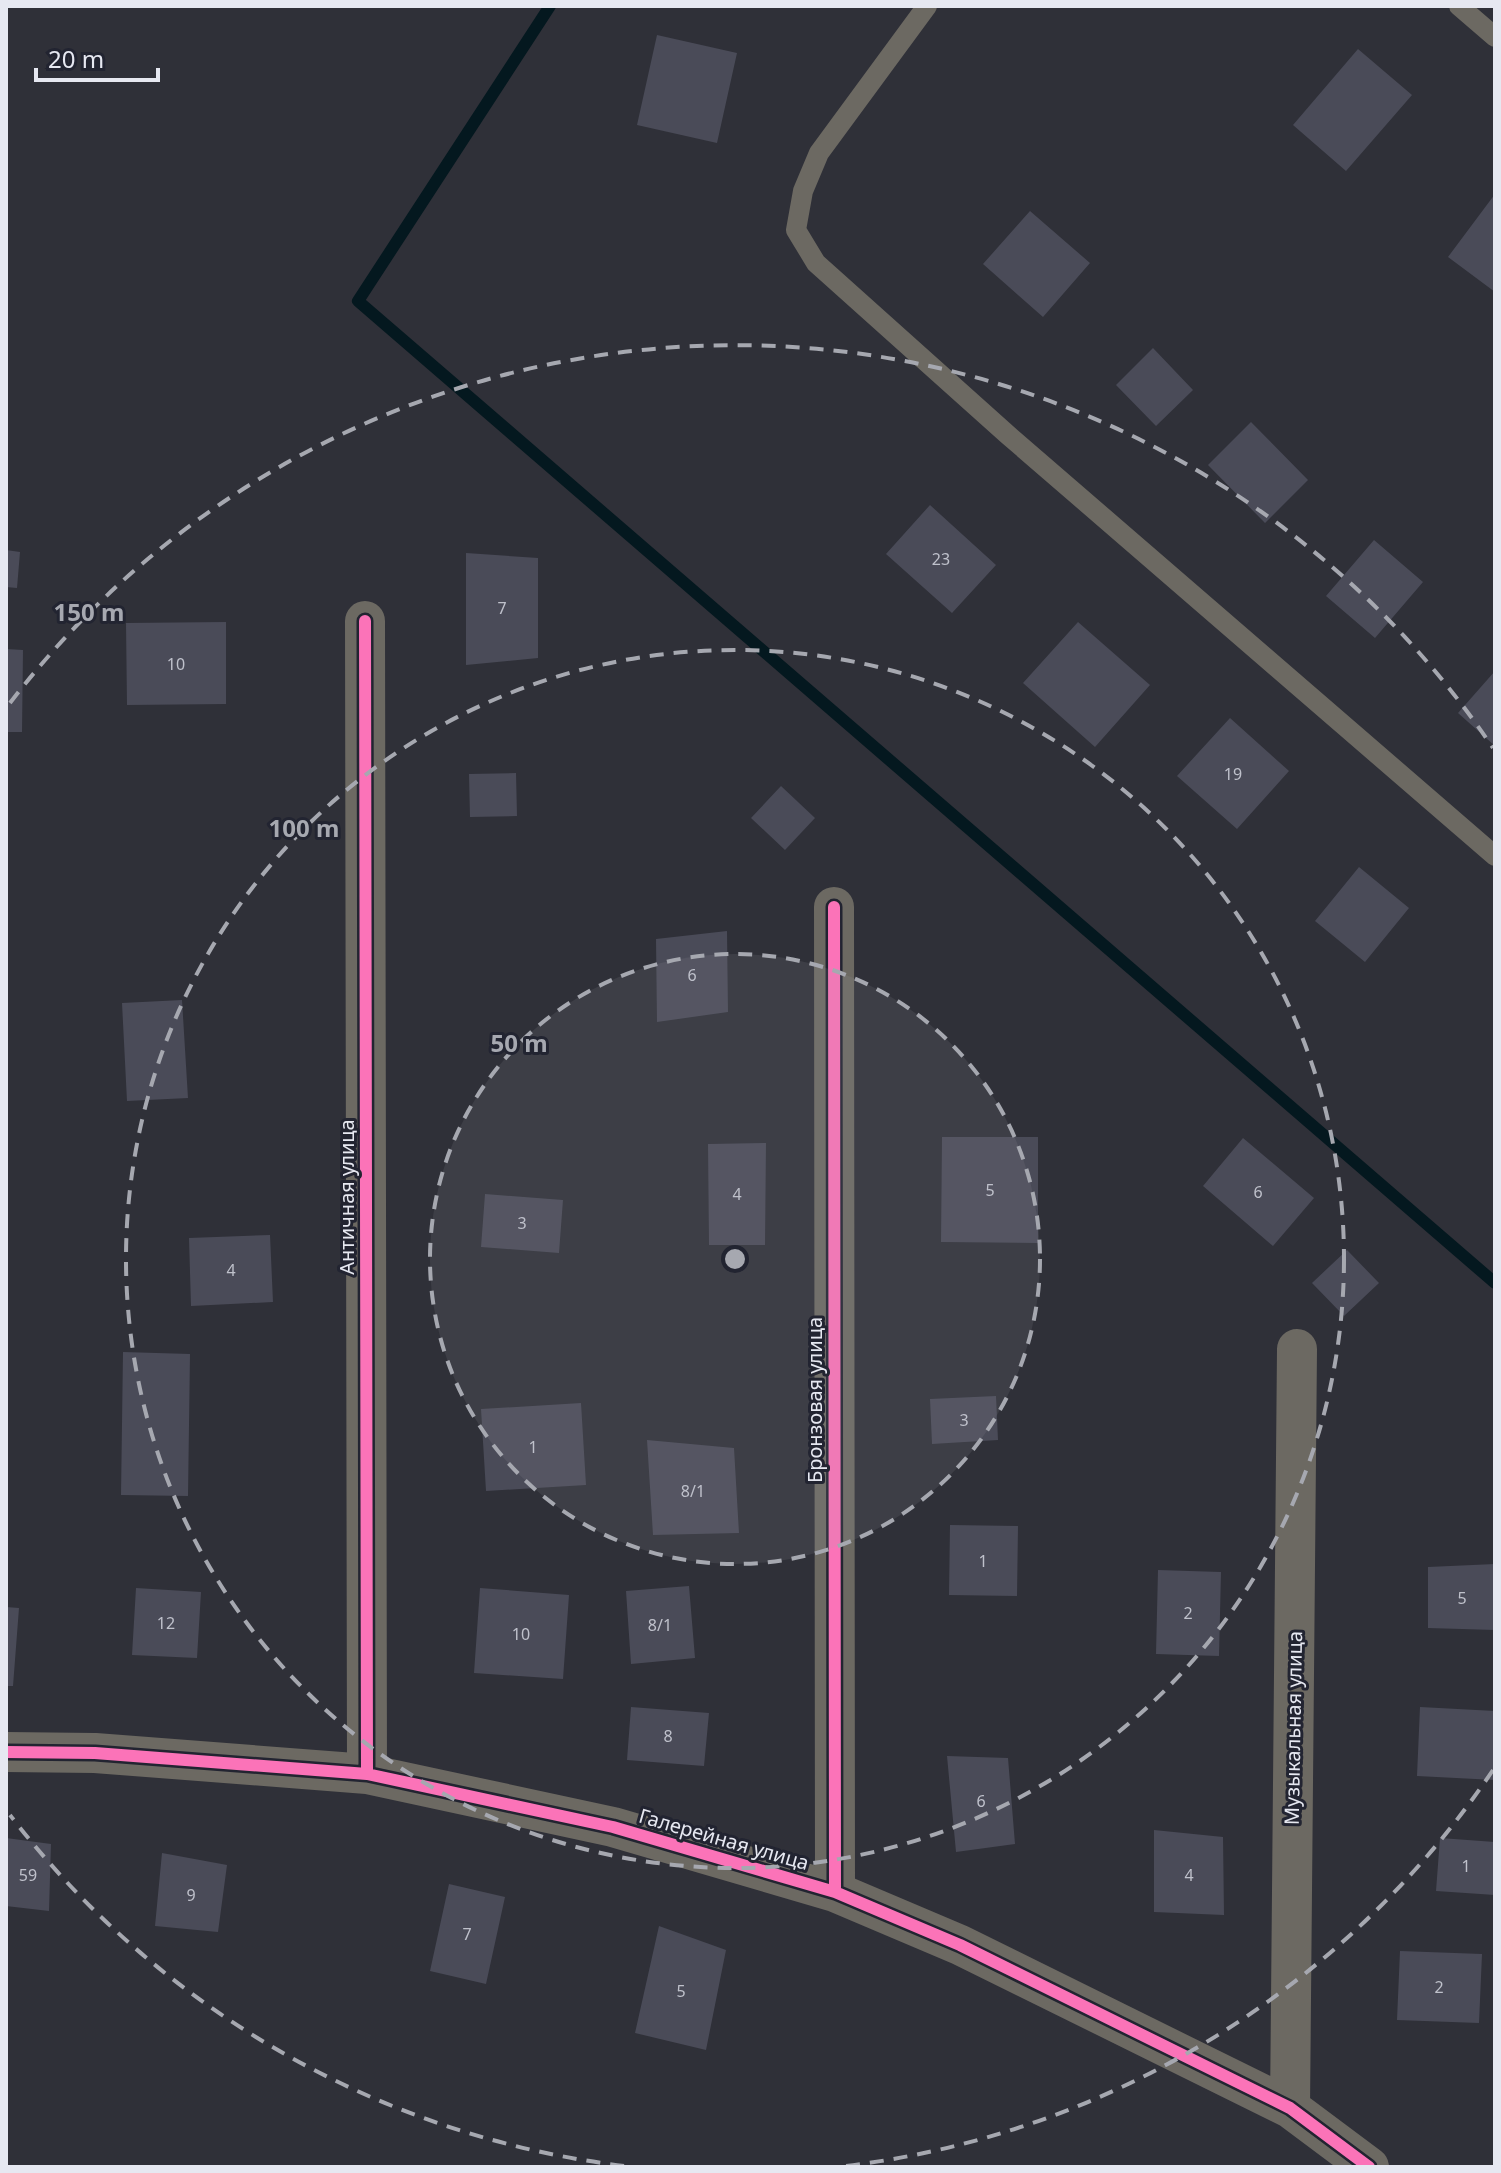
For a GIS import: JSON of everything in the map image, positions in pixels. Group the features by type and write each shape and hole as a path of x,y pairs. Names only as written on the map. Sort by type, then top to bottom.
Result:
{"street":[{"name":"Античная улица","path":"365,621 367,1774"},
{"name":"Бронзовая улица","path":"834,907 835,1892"},
{"name":"Музыкальная улица","path":"1290,2108 1297,1349"},
{"name":"Галерейная улица","path":"6,1752 95,1753 367,1774 613,1827 835,1892 960,1945 1290,2108 1369,2167"}],"lane":[{"path":"927,6 819,153 803,191 796,230 816,263 1008,435 1495,856"},
{"path":"1459,6 1495,37"}],"building":[{"path":"657,35 737,53 717,143 637,125"},
{"path":"1358,49 1412,95 1346,171 1293,125"},
{"path":"1495,194 1495,292 1448,257"},
{"path":"1030,211 1090,263 1043,317 983,264"},
{"path":"1153,348 1193,390 1156,426 1116,385"},
{"path":"1251,422 1308,480 1265,523 1208,465"},
{"path":"930,505 996,565 952,613 886,554"},
{"path":"1374,540 1423,582 1375,638 1326,596"},
{"path":"6,550 20,552 17,588 6,587"},
{"path":"466,553 538,558 538,658 466,665"},
{"path":"226,622 226,704 127,705 126,623"},
{"path":"1078,622 1150,685 1095,747 1023,683"},
{"path":"6,649 23,650 22,732 6,732"},
{"path":"1495,671 1495,746 1458,713"},
{"path":"1230,718 1289,771 1237,829 1177,776"},
{"path":"516,773 517,816 470,817 469,774"},
{"path":"781,786 815,818 785,850 751,818"},
{"path":"1359,867 1409,908 1365,962 1315,921"},
{"path":"727,931 728,1012 657,1022 656,939"},
{"path":"182,1000 188,1098 127,1101 122,1003"},
{"path":"942,1137 1038,1137 1038,1243 941,1242"},
{"path":"1243,1138 1314,1198 1273,1246 1203,1186"},
{"path":"766,1143 765,1245 709,1245 708,1144"},
{"path":"485,1194 563,1200 559,1253 481,1247"},
{"path":"270,1235 273,1302 191,1306 189,1238"},
{"path":"1347,1250 1379,1283 1344,1316 1312,1283"},
{"path":"123,1352 190,1354 188,1496 121,1495"},
{"path":"996,1396 998,1440 932,1444 930,1399"},
{"path":"581,1403 586,1485 486,1491 481,1409"},
{"path":"647,1440 734,1448 739,1533 653,1535"},
{"path":"950,1525 1018,1526 1017,1596 949,1595"},
{"path":"1495,1564 1495,1630 1428,1628 1428,1567"},
{"path":"1158,1570 1221,1572 1219,1656 1156,1654"},
{"path":"689,1586 695,1658 631,1664 626,1591"},
{"path":"136,1588 201,1592 197,1658 132,1655"},
{"path":"480,1588 569,1595 563,1679 474,1673"},
{"path":"6,1607 19,1608 13,1686 6,1686"},
{"path":"631,1707 709,1713 704,1766 627,1760"},
{"path":"1420,1707 1495,1711 1495,1780 1417,1776"},
{"path":"947,1756 1008,1758 1015,1844 956,1852"},
{"path":"1154,1830 1223,1837 1224,1915 1154,1912"},
{"path":"6,1838 51,1844 49,1911 6,1906"},
{"path":"1440,1838 1495,1842 1495,1895 1436,1891"},
{"path":"162,1853 227,1865 218,1932 155,1926"},
{"path":"449,1884 505,1897 486,1984 430,1971"},
{"path":"659,1926 726,1950 706,2050 635,2033"},
{"path":"1400,1951 1482,1954 1479,2023 1397,2020"}],"waterway":[{"path":"550,6 358,301 1495,1283"}],"cycle path":[{"path":"365,621 367,1774"},
{"path":"834,907 835,1892"},
{"path":"6,1752 95,1753 367,1774 613,1827 835,1892 960,1945 1290,2108 1369,2167"}]}
